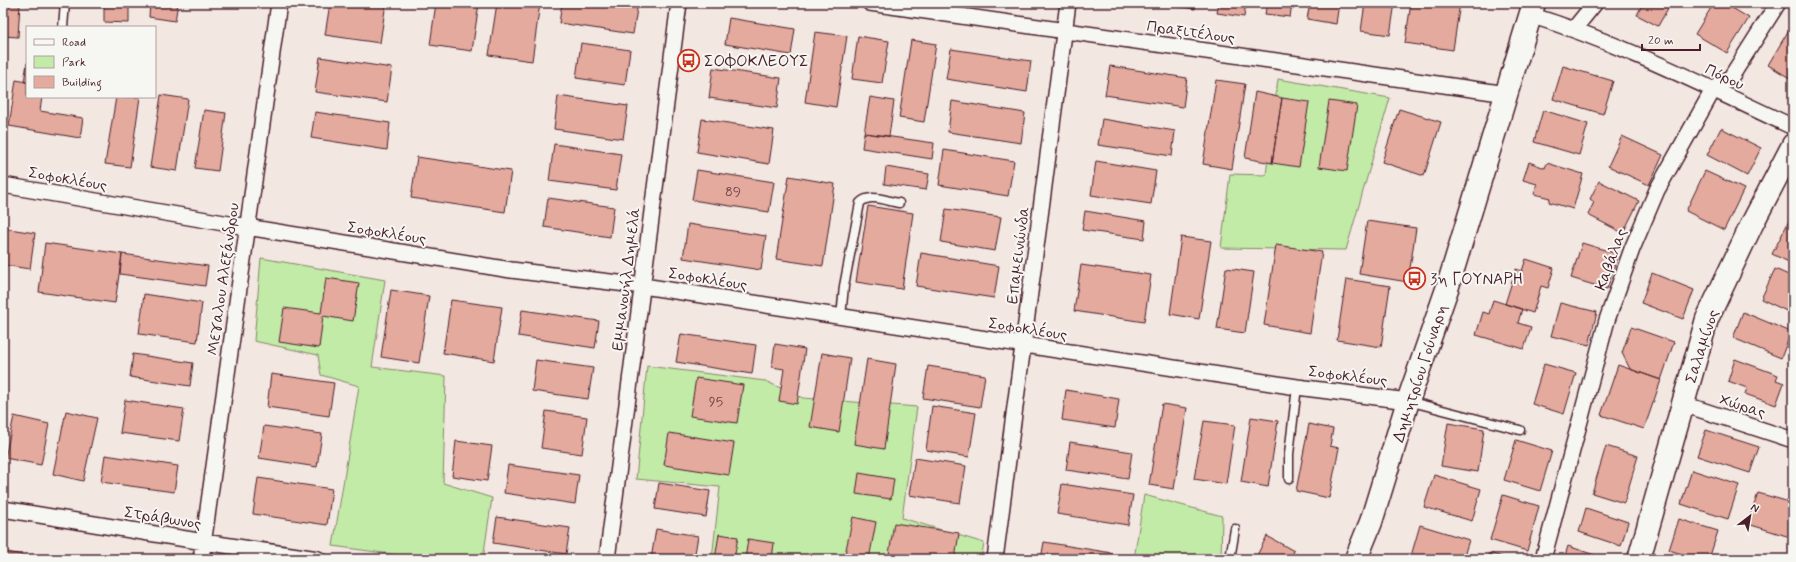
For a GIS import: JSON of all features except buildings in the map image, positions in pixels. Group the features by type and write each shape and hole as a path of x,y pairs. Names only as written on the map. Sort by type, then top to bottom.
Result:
{"main road":[{"name":"Δημητρίου Γούναρη","path":"1356,559 1371,522 1408,401 1447,289 1532,9"},
{"name":"Σαλαμίνος","path":"1639,559 1707,319 1752,224 1793,145"}],"street":[{"name":"Μεγαλου Αλεξάνδρου","path":"201,559 279,3"},
{"name":"Εμμανουήλ Δημελά","path":"607,559 679,3"},
{"name":"Πραξιτέλους","path":"870,3 1507,94"},
{"name":"Επαμεινώνδα","path":"995,559 1068,3"},
{"path":"1574,28 1595,3"},
{"name":"Καβάλας","path":"1543,559 1608,320 1632,249 1657,190 1713,90 1731,77 1778,3"},
{"name":"Πόρου","path":"1532,9 1793,127"},
{"name":"Σοφοκλέους","path":"3,185 511,270 642,286 1297,387 1408,401"},
{"name":"Χώρας","path":"1683,404 1793,440"},
{"name":"Στράβωνος","path":"3,508 204,542 318,559"}],"lane":[{"path":"63,26 65,3"},
{"path":"841,317 844,286 860,202 864,198 899,202"},
{"path":"1288,479 1289,454 1297,387"},
{"path":"1408,401 1520,430"},
{"path":"1230,559 1235,529"}],"green space":[{"path":"1278,79 1390,98 1346,250 1221,248 1230,174 1266,175"},
{"path":"261,258 385,280 372,367 446,376 443,483 492,498 483,559 426,559 333,546 359,386 321,375 318,355 254,341"},
{"path":"647,366 765,381 803,398 917,407 902,518 984,543 981,559 712,559 720,487 636,479"},
{"path":"1144,495 1222,516 1221,559 1134,559"}],"place":[{"name":"ΣΟΦΟΚΛΕΟΥΣ","path":"689,60"},
{"name":"3η ΓΟΥΝΑΡΗ","path":"1415,278"}]}
